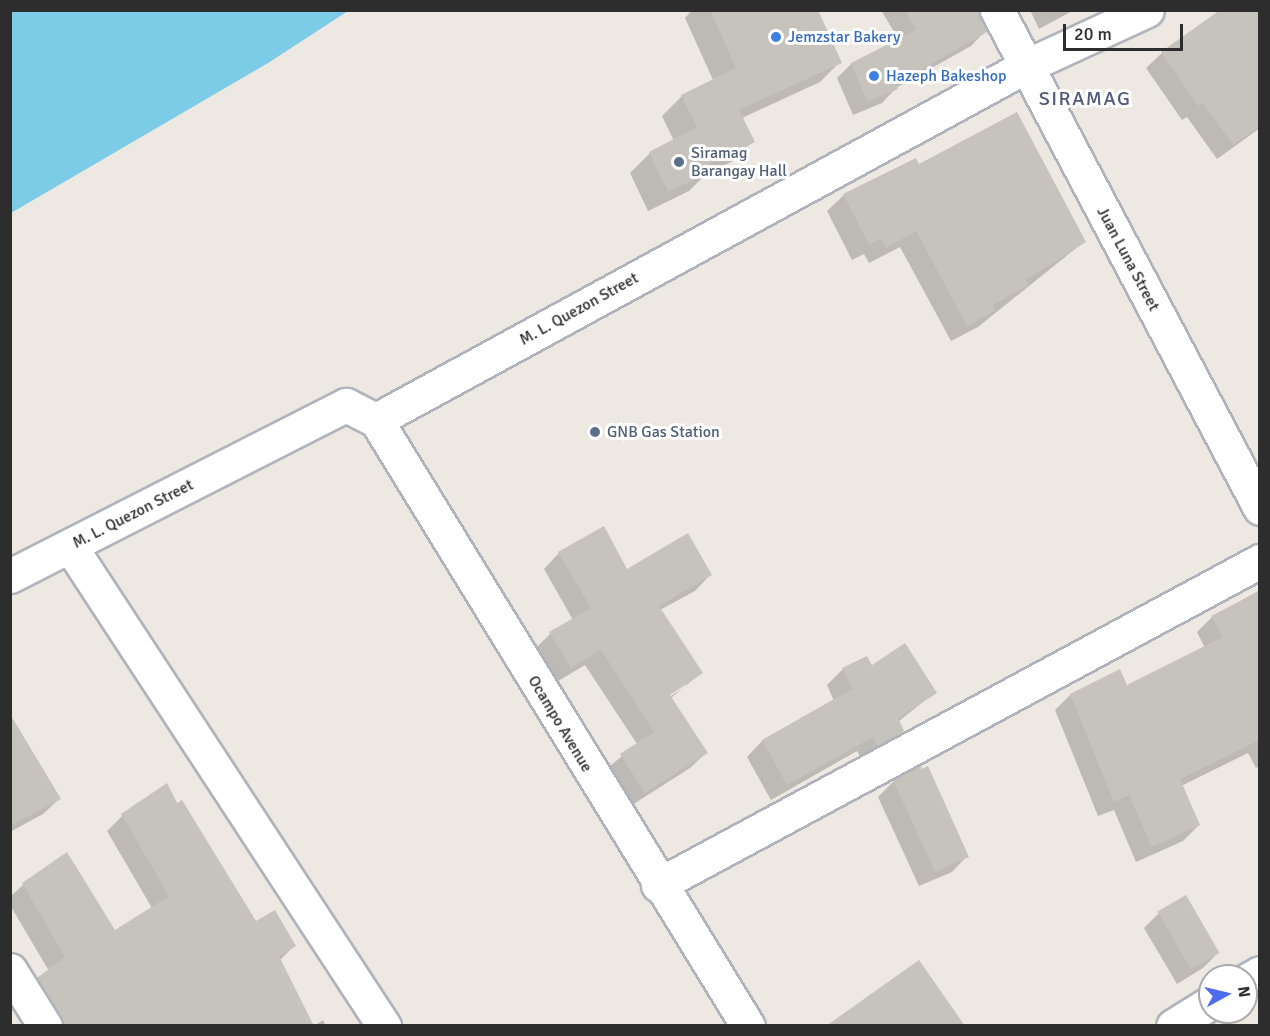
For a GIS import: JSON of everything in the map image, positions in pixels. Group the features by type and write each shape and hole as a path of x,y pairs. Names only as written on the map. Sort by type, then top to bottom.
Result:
{"street":[{"name":"Juan Luna Street","path":"997,10 1260,508"},
{"name":"M. L. Quezon Street","path":"10,576 346,405 376,420 1026,66 1147,10"},
{"name":"Ocampo Avenue","path":"376,420 658,885 748,1026"},
{"path":"70,546 384,1026"},
{"path":"658,885 1260,561"},
{"path":"10,970 45,1026"},
{"path":"1173,1026 1198,1010"}],"water":[{"path":"11,10 348,11 268,63 11,213"}],"building":[{"path":"710,10 818,10 842,63 739,110 755,142 707,165 711,171 668,192 649,152 697,127 681,95 736,68"},
{"path":"905,10 978,10 987,32 896,84 898,89 867,102 851,63 916,30"},
{"path":"1220,10 1260,10 1260,126 1233,145 1203,103 1198,106 1161,52"},
{"path":"1017,112 1086,242 1026,280 1029,285 993,305 996,310 967,326 916,231 886,248 881,238 869,245 843,194 916,158 919,164"},
{"path":"604,526 627,569 688,533 712,575 659,606 703,673 670,695 708,753 645,793 620,754 654,732 601,650 571,668 549,632 591,608 558,552"},
{"path":"1260,591 1260,740 1180,779 1200,825 1152,847 1129,795 1114,802 1070,694 1120,669 1127,685 1223,637 1211,616"},
{"path":"905,643 937,693 898,718 904,731 877,746 873,737 787,785 762,740 852,689 842,668 867,656 877,675 872,665"},
{"path":"10,714 61,799 10,826"},
{"path":"920,765 922,769 928,766 969,857 935,872 893,780"},
{"path":"167,783 177,803 182,800 256,921 275,910 296,946 279,956 314,1026 64,1026 37,978 65,957 22,883 67,852 115,930 169,896 121,814"},
{"path":"1186,895 1220,953 1191,970 1157,912"},
{"path":"919,960 965,1026 826,1026"}],"place":[{"name":"Jemzstar Bakery","path":"776,37"},
{"name":"Hazeph Bakeshop","path":"874,76"},
{"name":"Siramag Barangay Hall","path":"679,162"},
{"name":"GNB Gas Station","path":"595,432"}],"district":[{"name":"SIRAMAG","path":"1085,98"}]}
